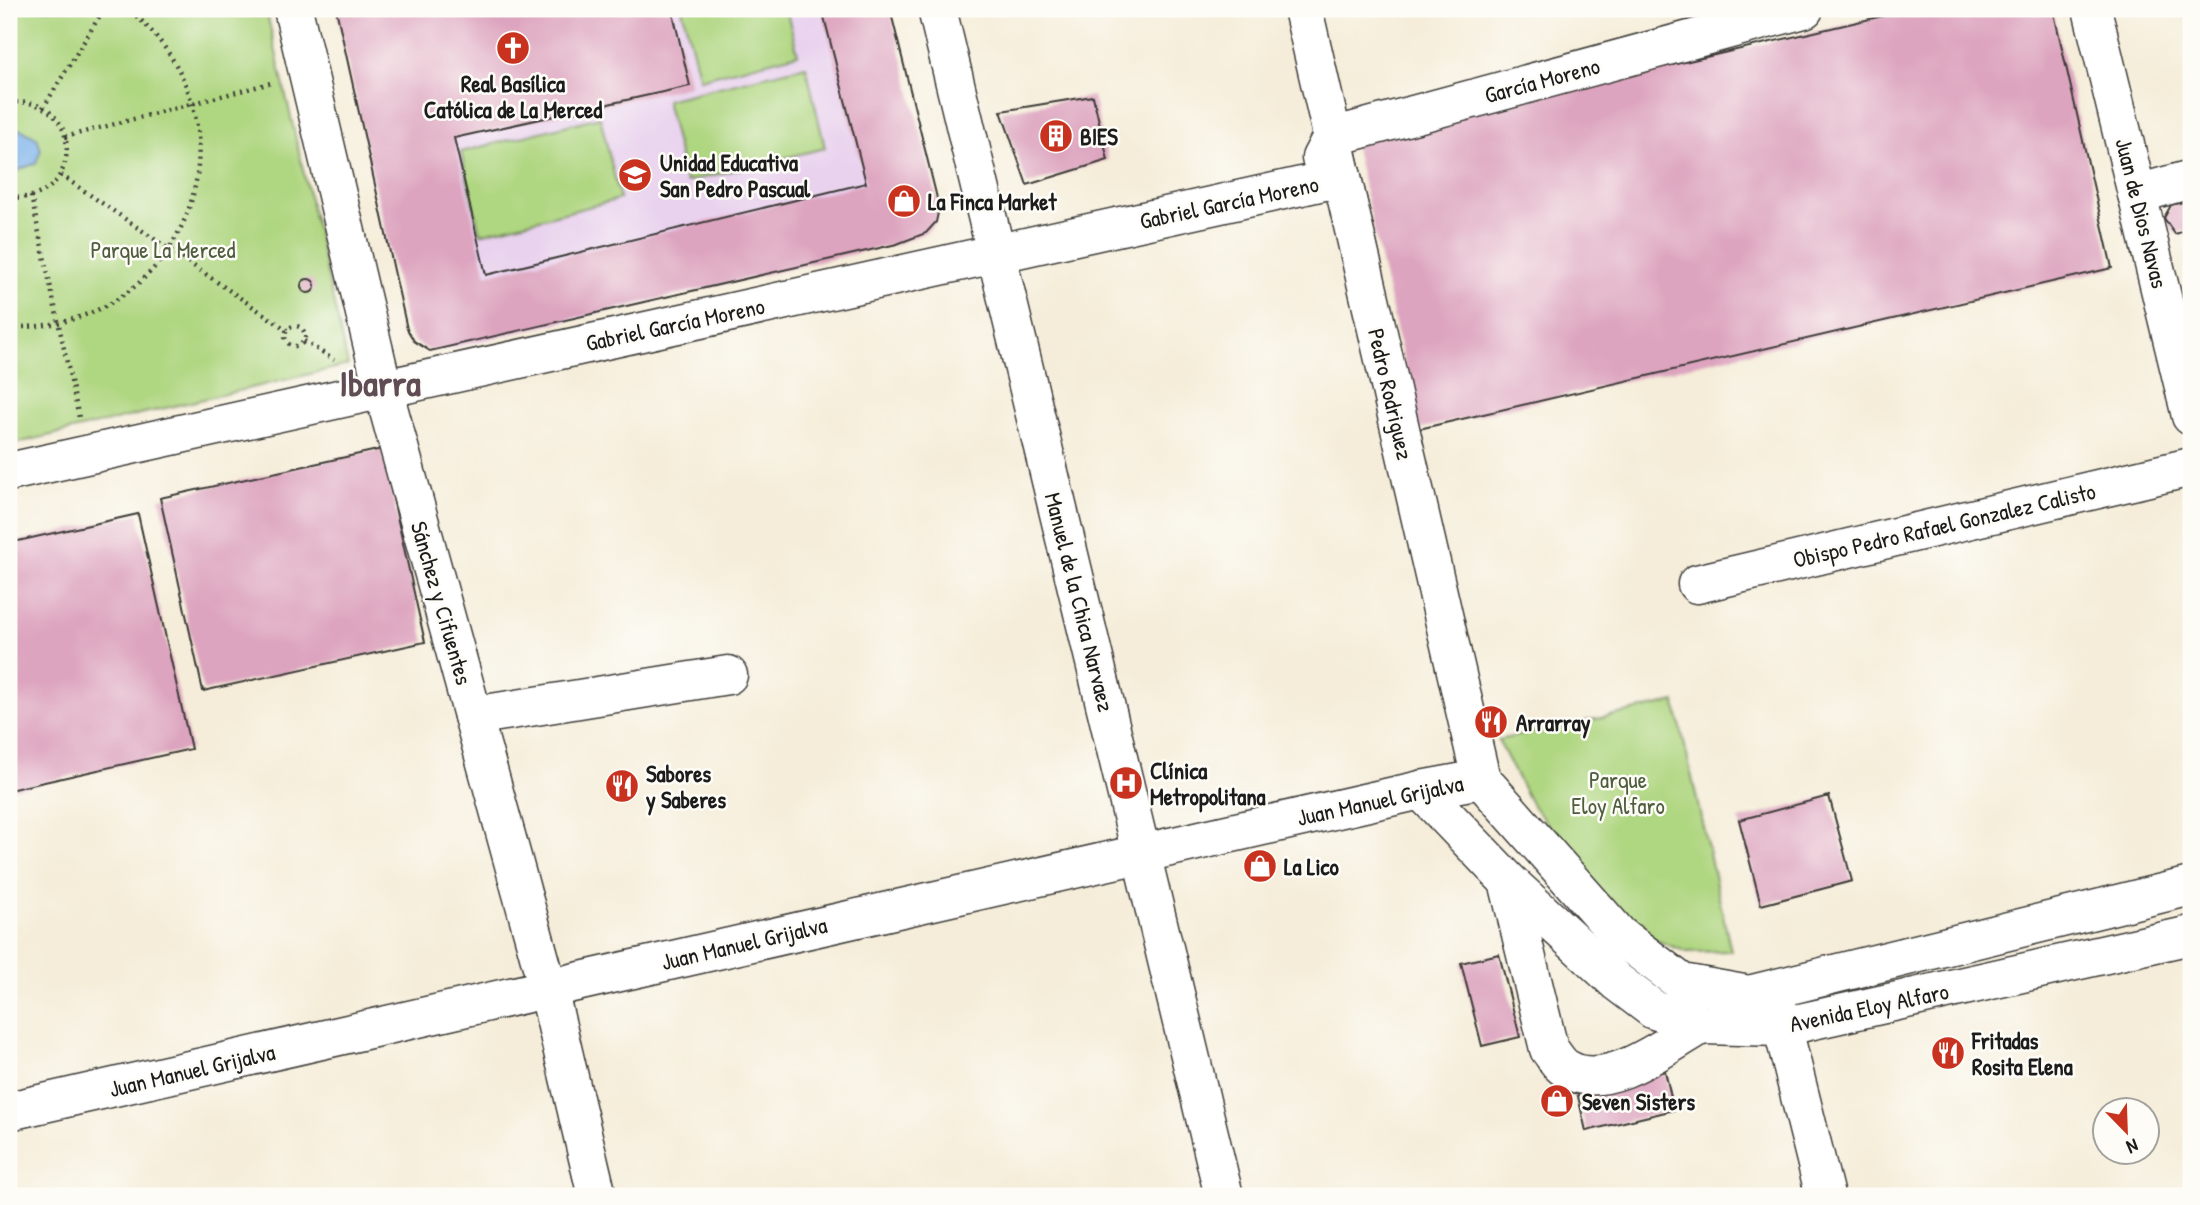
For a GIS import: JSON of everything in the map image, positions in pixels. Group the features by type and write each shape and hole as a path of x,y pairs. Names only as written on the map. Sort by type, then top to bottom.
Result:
{"street":[{"name":"Sánchez y Cifuentes","path":"293,9 383,389 548,988 597,1196"},
{"name":"Manuel de la Chica Narvaez","path":"937,9 1224,1196"},
{"path":"1303,9 1332,137 1325,181"},
{"name":"García Moreno","path":"1332,137 1804,9"},
{"name":"Juan de Dios Navas","path":"2092,9 2191,416"},
{"path":"2137,194 2191,179"},
{"name":"Gabriel García Moreno","path":"9,472 1325,181"},
{"name":"Pedro Rodriguez","path":"1325,181 1481,779"},
{"name":"Obispo Pedro Rafael Gonzalez Calisto","path":"1697,584 2191,467"},
{"path":"473,716 728,675"},
{"name":"Juan Manuel Grijalva","path":"9,1111 1141,853 1481,779"},
{"name":"Avenida Eloy Alfaro","path":"1481,779 1619,935 1682,983 1749,995 2191,886"},
{"name":"Avenida Eloy Alfaro","path":"1421,790 1508,881 1617,982 1654,1010 1701,1025 1782,1027 2191,935"},
{"path":"1508,881 1549,1049 1564,1068 1581,1076 1620,1072 1701,1025"},
{"path":"1773,989 1825,1196"}],"path":[{"path":"43,108 104,9"},
{"path":"9,327 37,328 82,318 122,298 155,268 170,248 196,191 200,147 194,103 178,63 152,28 128,9"},
{"path":"65,137 308,73"},
{"path":"9,103 22,101 43,108 62,127 67,159 61,175 49,188 31,196 9,197"},
{"path":"61,175 287,330"},
{"path":"31,196 87,454"},
{"path":"292,326 301,328 304,341 297,346 288,343 287,330 292,326"}],"shaded area":[{"name":"Unidad Educativa San Pedro Pascual","path":"672,9 890,9 930,168 866,183 882,247 444,350 430,351 414,341 407,329 368,157 690,86"}],"green space":[{"name":"Parque La Merced","path":"9,9 266,9 348,365 9,445"},
{"path":"682,9 786,9 798,54 700,79"},
{"path":"806,66 825,148 686,182 666,100"},
{"path":"600,117 620,199 480,234 461,152"},
{"name":"Parque Eloy Alfaro","path":"1675,702 1731,951 1687,952 1653,939 1608,907 1578,862 1530,802 1498,740"}],"water":[{"path":"20,129 37,138 41,150 36,163 17,171 9,168 9,132"}],"building":[{"path":"336,9 672,9 690,86 454,138 486,275 866,183 822,9 890,9 936,194 939,208 936,222 926,233 897,244 430,351 414,341 407,329"},
{"path":"1913,9 2053,9 2112,268 1419,429 1353,139"},
{"name":"BIES","path":"1093,96 1108,160 1027,185 1001,111"},
{"path":"2191,200 2191,229 2175,234 2164,218 2171,205"},
{"path":"305,279 311,279 315,286 311,293 305,293 301,289 301,283"},
{"path":"382,449 425,642 203,691 160,498"},
{"path":"138,514 191,749 9,790 9,543"},
{"path":"1829,796 1852,881 1761,905 1739,820"},
{"path":"1499,954 1520,1037 1482,1046 1461,963"},
{"path":"1665,1071 1674,1110 1586,1131 1577,1092"}],"place":[{"name":"Real Basílica Católica de La Merced","path":"513,48"},
{"name":"BIES","path":"1056,136"},
{"name":"Unidad Educativa San Pedro Pascual","path":"635,175"},
{"name":"La Finca Market","path":"904,201"},
{"name":"Arrarray","path":"1491,722"},
{"name":"Clínica Metropolitana","path":"1126,783"},
{"name":"Sabores y Saberes","path":"622,786"},
{"name":"La Lico","path":"1260,866"},
{"name":"Fritadas Rosita Elena","path":"1948,1053"},
{"name":"Seven Sisters","path":"1557,1101"}],"district":[{"name":"Ibarra","path":"380,382"}]}
